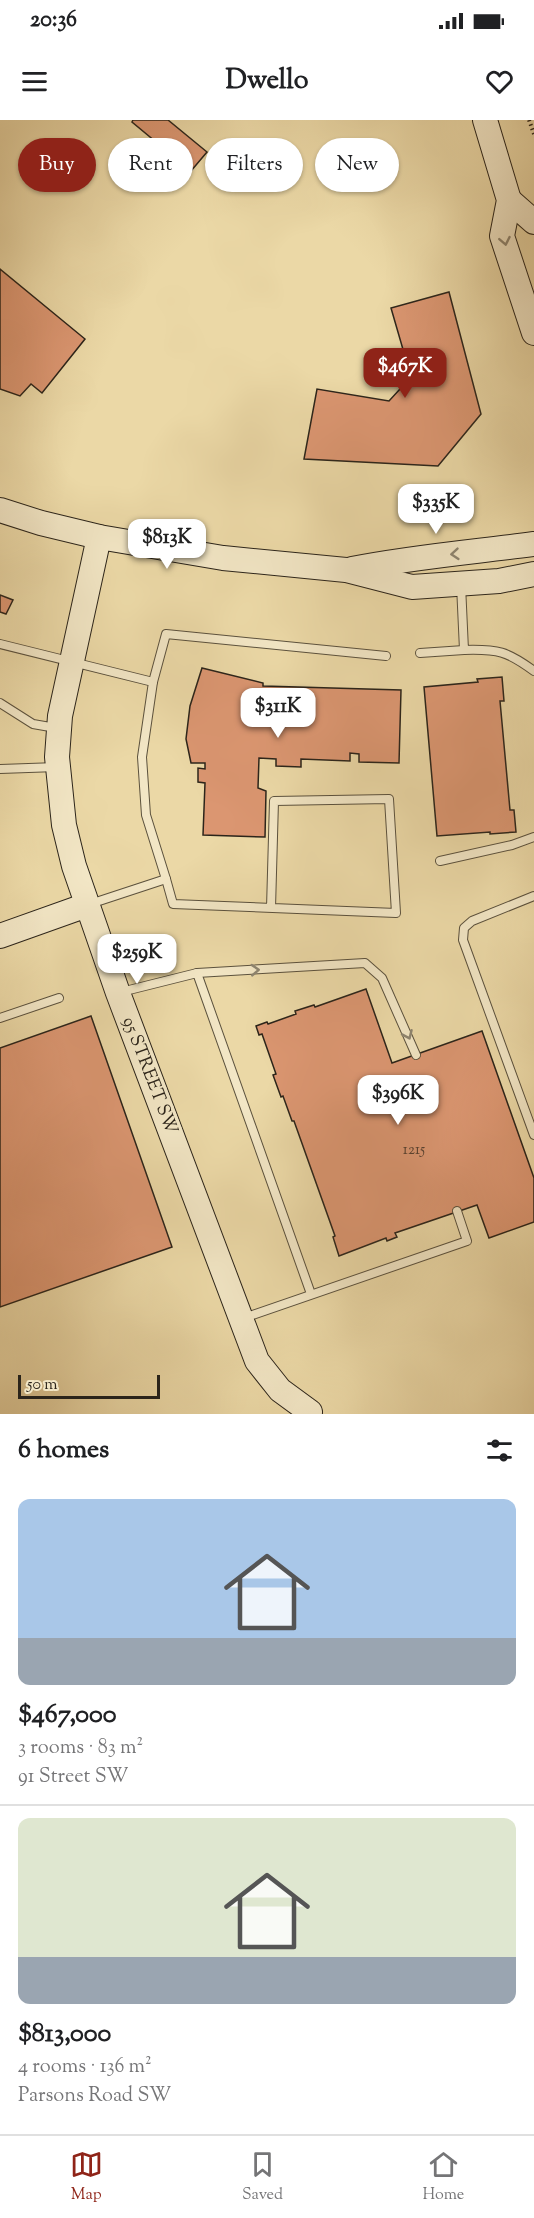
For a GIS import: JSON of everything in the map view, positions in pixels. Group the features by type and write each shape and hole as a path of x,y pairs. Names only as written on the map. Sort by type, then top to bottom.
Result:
{"street":[{"path":"485,120 509,200 502,236 534,333"},
{"path":"509,200 534,222"},
{"path":"0,510 99,537 223,558 346,570 412,587 499,581 534,574"},
{"name":"95 STREET SW","path":"99,537 59,729 58,767 64,825 87,905 118,993 257,1361 280,1390 310,1412"},
{"path":"346,570 406,558 534,544"},
{"path":"499,581 534,591"},
{"path":"0,936 87,905"}],"lane":[{"path":"461,584 464,650"},
{"path":"271,908 274,801 389,799 396,913 271,908 173,904 146,815 142,758 153,682 166,634 386,656"},
{"path":"0,644 153,682"},
{"path":"420,653 488,649 505,652 534,671"},
{"path":"0,703 33,724 59,729"},
{"path":"0,769 58,767"},
{"path":"440,861 512,845 534,837"},
{"path":"87,905 165,879"},
{"path":"534,896 472,921 465,928 463,940 531,1117 534,1135"},
{"path":"118,993 197,973 365,963 382,978 416,1055"},
{"path":"197,973 310,1294"},
{"path":"0,1018 59,998"},
{"path":"241,1320 467,1241 457,1211"}],"path":[{"path":"529,120 534,134"}],"building":[{"path":"133,120 168,120 190,138 151,138 132,122"},
{"path":"193,141 205,150 205,154 193,169"},
{"path":"0,269 85,339 42,393 31,384 20,396 0,389"},
{"path":"449,292 481,414 438,466 304,459 317,389 389,401 411,377 391,308"},
{"path":"0,595 13,600 6,614 0,612"},
{"path":"202,668 263,683 263,686 401,690 399,763 359,762 359,754 350,753 350,761 301,759 301,767 276,766 276,759 259,758 258,788 266,791 265,837 203,835 205,783 198,782 198,768 205,769 205,763 191,763 186,739 190,706"},
{"path":"502,677 504,701 500,701 510,810 514,810 516,832 437,836 424,687 478,682 477,679"},
{"path":"366,989 392,1063 482,1031 534,1178 534,1222 489,1238 477,1205 395,1233 397,1237 387,1241 386,1238 339,1256 333,1237 335,1236 294,1121 292,1121 283,1096 281,1097 273,1075 276,1074 262,1034 259,1035 256,1026 267,1022 268,1024 296,1014 295,1011 314,1005 315,1007"},
{"path":"91,1016 172,1247 0,1307 0,1048"}]}
